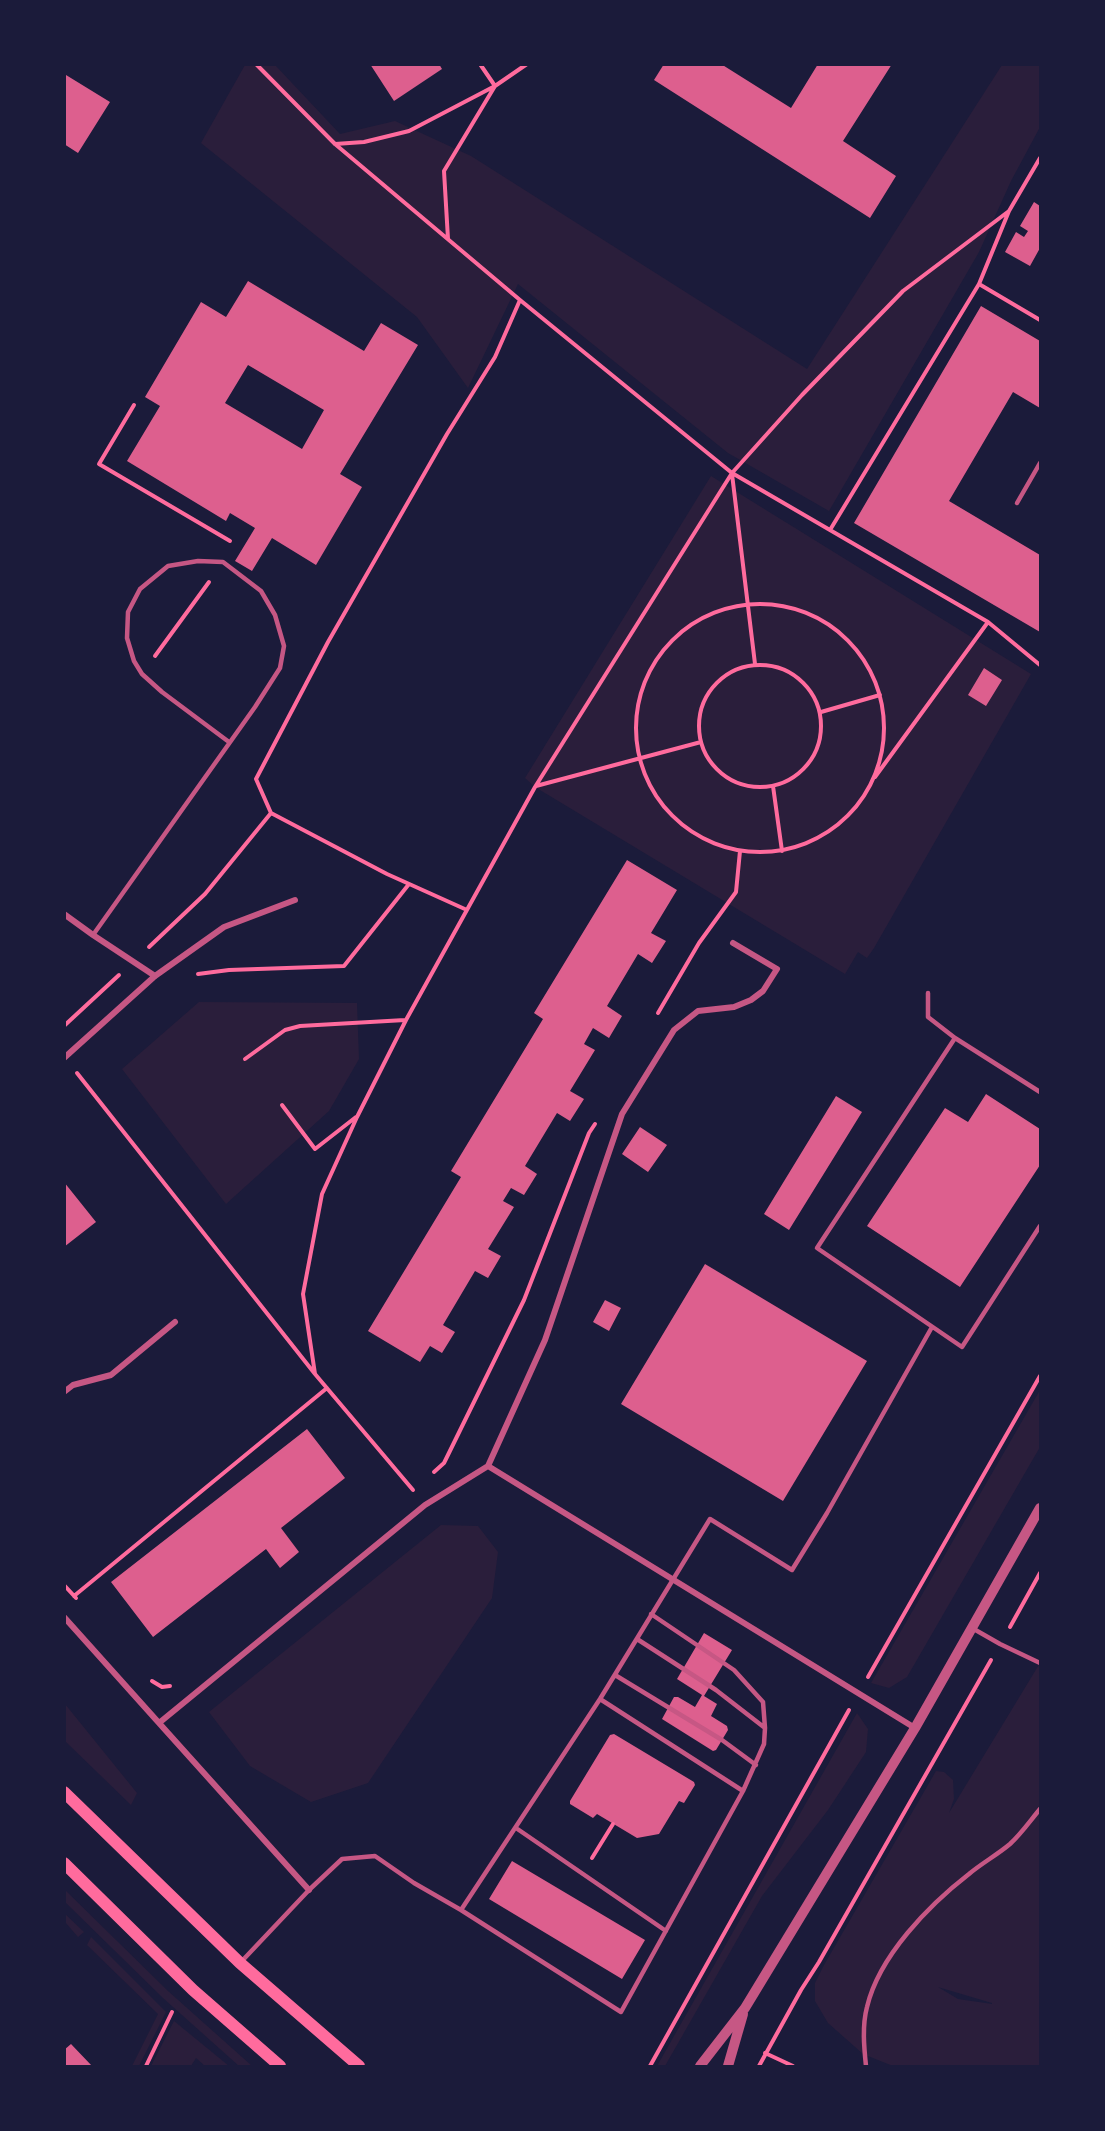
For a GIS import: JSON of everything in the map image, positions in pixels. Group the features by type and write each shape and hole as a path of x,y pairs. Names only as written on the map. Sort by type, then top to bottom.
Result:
{"main road":[{"path":"64,1792 240,1963 359,2067"},
{"path":"64,1863 193,1990 280,2067"}],"street":[{"path":"64,1058 155,976 224,927 295,900"},
{"path":"64,914 155,976"},
{"path":"159,1723 425,1505 488,1466 545,1340 622,1114 674,1030 699,1011 734,1007 751,1000 763,991 777,969 733,943"},
{"path":"64,1392 73,1385 111,1375 175,1322"},
{"path":"488,1466 915,1728"},
{"path":"700,2067 745,2008 915,1728 1041,1508"},
{"path":"64,1617 309,1890"},
{"path":"728,2067 745,2008"}],"lane":[{"path":"1017,503 1041,463"},
{"path":"93,935 230,742 280,668 284,646 275,615 261,591 223,562 198,561 168,566 140,589 128,612 127,638 134,661 142,674 175,703 230,742"},
{"path":"928,993 928,1017 956,1038 1041,1092"},
{"path":"956,1038 818,1248 962,1347 1041,1226"},
{"path":"461,1910 600,1699 710,1519 792,1570 932,1328"},
{"path":"240,1963 309,1890 342,1859 375,1856 414,1883 461,1910 621,2012 743,1791 764,1744 763,1702 734,1670 651,1614"},
{"path":"972,1628 1000,1644 1041,1662"},
{"path":"637,1638 716,1690 765,1728"},
{"path":"615,1675 722,1740 756,1766"},
{"path":"600,1699 743,1791"},
{"path":"866,2067 863,2040 866,2007 875,1984 899,1944 928,1910 1010,1843 1041,1809"},
{"path":"516,1827 666,1931"}],"path":[{"path":"256,64 335,144 520,300 732,473 988,622 1041,665"},
{"path":"480,64 495,86"},
{"path":"335,144 364,142 409,132 495,86 527,64"},
{"path":"448,239 444,171 495,86"},
{"path":"830,530 979,284 1009,211 1041,158"},
{"path":"315,1374 303,1294 322,1194 357,1117 406,1020 535,787 732,473 903,291 1009,211"},
{"path":"979,284 1041,320"},
{"path":"467,910 387,874 271,813 256,779 328,642 447,434 495,357 520,300"},
{"path":"134,405 99,464 235,545 142,674"},
{"path":"732,473 754,664"},
{"path":"873,780 882,752 884,733 880,695 866,663 843,636 814,616 781,605 746,604 712,613 681,631 657,657 642,688 636,723 639,759 653,792 676,820 706,840 740,851 761,853 782,851 819,837 851,813 988,622"},
{"path":"754,664 772,665 789,671 803,681 814,696 821,712 822,732 817,751 806,767 791,779 773,786 754,787 736,783 721,773 708,759 701,742 699,720 704,700 717,682 734,670 754,664"},
{"path":"821,712 880,695"},
{"path":"535,787 701,742"},
{"path":"773,786 782,851"},
{"path":"64,1026 205,894 271,813"},
{"path":"653,1023 699,943 736,892 740,851"},
{"path":"189,978 200,973 229,970 344,966 409,884"},
{"path":"245,1059 285,1030 300,1026 406,1020"},
{"path":"75,1070 315,1374 425,1505"},
{"path":"282,1105 315,1149 357,1117"},
{"path":"428,1476 444,1463 524,1300 589,1133 595,1123"},
{"path":"650,2067 858,1693 1041,1376"},
{"path":"74,1596 327,1388"},
{"path":"412,1490 420,1483"},
{"path":"759,2067 1041,1573"},
{"path":"64,1585 82,1604"},
{"path":"150,1680 162,1688 174,1686"},
{"path":"582,1874 613,1824"},
{"path":"146,2067 172,2012"},
{"path":"765,2053 793,2067"}],"shaded area":[{"path":"245,65 275,65 340,134 395,121 471,156 807,369 1002,65 1040,65 1040,127 1011,181 979,252 829,511 728,453 518,284 468,388 417,317 201,143"},
{"path":"711,476 1031,674 874,948 867,958 858,952 845,974 535,787 525,778"},
{"path":"199,1002 357,1003 359,1059 329,1111 226,1204 122,1069"},
{"path":"1040,1390 1040,1447 907,1677 889,1688 871,1683"},
{"path":"441,1525 478,1526 498,1552 492,1598 368,1783 311,1802 250,1766 209,1712"},
{"path":"1040,1663 1040,2066 893,2066 863,2054 828,2023 815,2001 815,1983 824,1965 936,1771 944,1772 953,1780 954,1799 949,1813","holes":["938,1987 992,2003 958,1999"]},
{"path":"65,1704 137,1793 131,1805 65,1741"},
{"path":"857,1713 868,1729 866,1752 828,1810 762,1896 665,2066 657,2066"},
{"path":"64,1889 168,1991 252,2066 239,2066 163,1998 65,1902"},
{"path":"64,1913 84,1932 78,1937 65,1922"},
{"path":"91,1937 166,2012 139,2066 132,2066 158,2014 87,1945"},
{"path":"174,2021 229,2066 205,2066 196,2058 191,2066 151,2066"}],"building":[{"path":"370,64 439,64 442,69 394,101"},
{"path":"664,64 721,64 791,108 818,64 892,64 843,141 896,176 870,218 654,80"},
{"path":"66,75 110,102 78,153 64,144 64,78"},
{"path":"1034,202 1040,206 1040,248 1030,266 1005,252 1016,232 1024,237 1028,231 1020,226"},
{"path":"248,281 364,351 381,323 418,345 340,474 362,487 316,565 272,538 252,571 235,561 255,528 230,513 226,521 127,461 160,406 145,397 201,302 226,317","holes":["248,365 324,410 302,449 225,403"]},
{"path":"981,306 1040,341 1040,408 1013,392 949,501 1040,555 1040,632 854,523"},
{"path":"984,668 1002,680 986,706 968,695"},
{"path":"627,860 677,890 651,933 666,941 652,963 638,954 607,1006 622,1016 609,1038 593,1028 584,1044 595,1050 570,1091 584,1099 570,1121 557,1113 525,1166 537,1174 524,1195 511,1188 503,1201 514,1207 488,1249 501,1256 488,1278 475,1271 443,1325 455,1332 442,1353 430,1346 420,1362 368,1331 461,1177 451,1171 543,1019 534,1013"},
{"path":"986,1094 1040,1129 1040,1165 960,1287 867,1226 945,1108 968,1122"},
{"path":"836,1096 862,1112 789,1230 764,1214"},
{"path":"640,1127 667,1145 648,1172 622,1154"},
{"path":"64,1182 96,1222 64,1247"},
{"path":"705,1264 867,1361 783,1501 621,1404"},
{"path":"605,1300 621,1308 609,1331 593,1322"},
{"path":"307,1429 345,1478 281,1528 299,1552 280,1568 266,1549 153,1637 111,1582"},
{"path":"704,1633 732,1650 704,1696 717,1704 711,1716 727,1726 728,1730 716,1750 713,1751 662,1719 674,1697 695,1707 702,1695 677,1679"},
{"path":"614,1734 694,1782 695,1785 684,1803 679,1801 659,1834 637,1838 597,1814 593,1818 570,1804 610,1735"},
{"path":"512,1861 645,1940 622,1979 489,1899"},
{"path":"71,2044 92,2066 64,2066 64,2050"}]}
